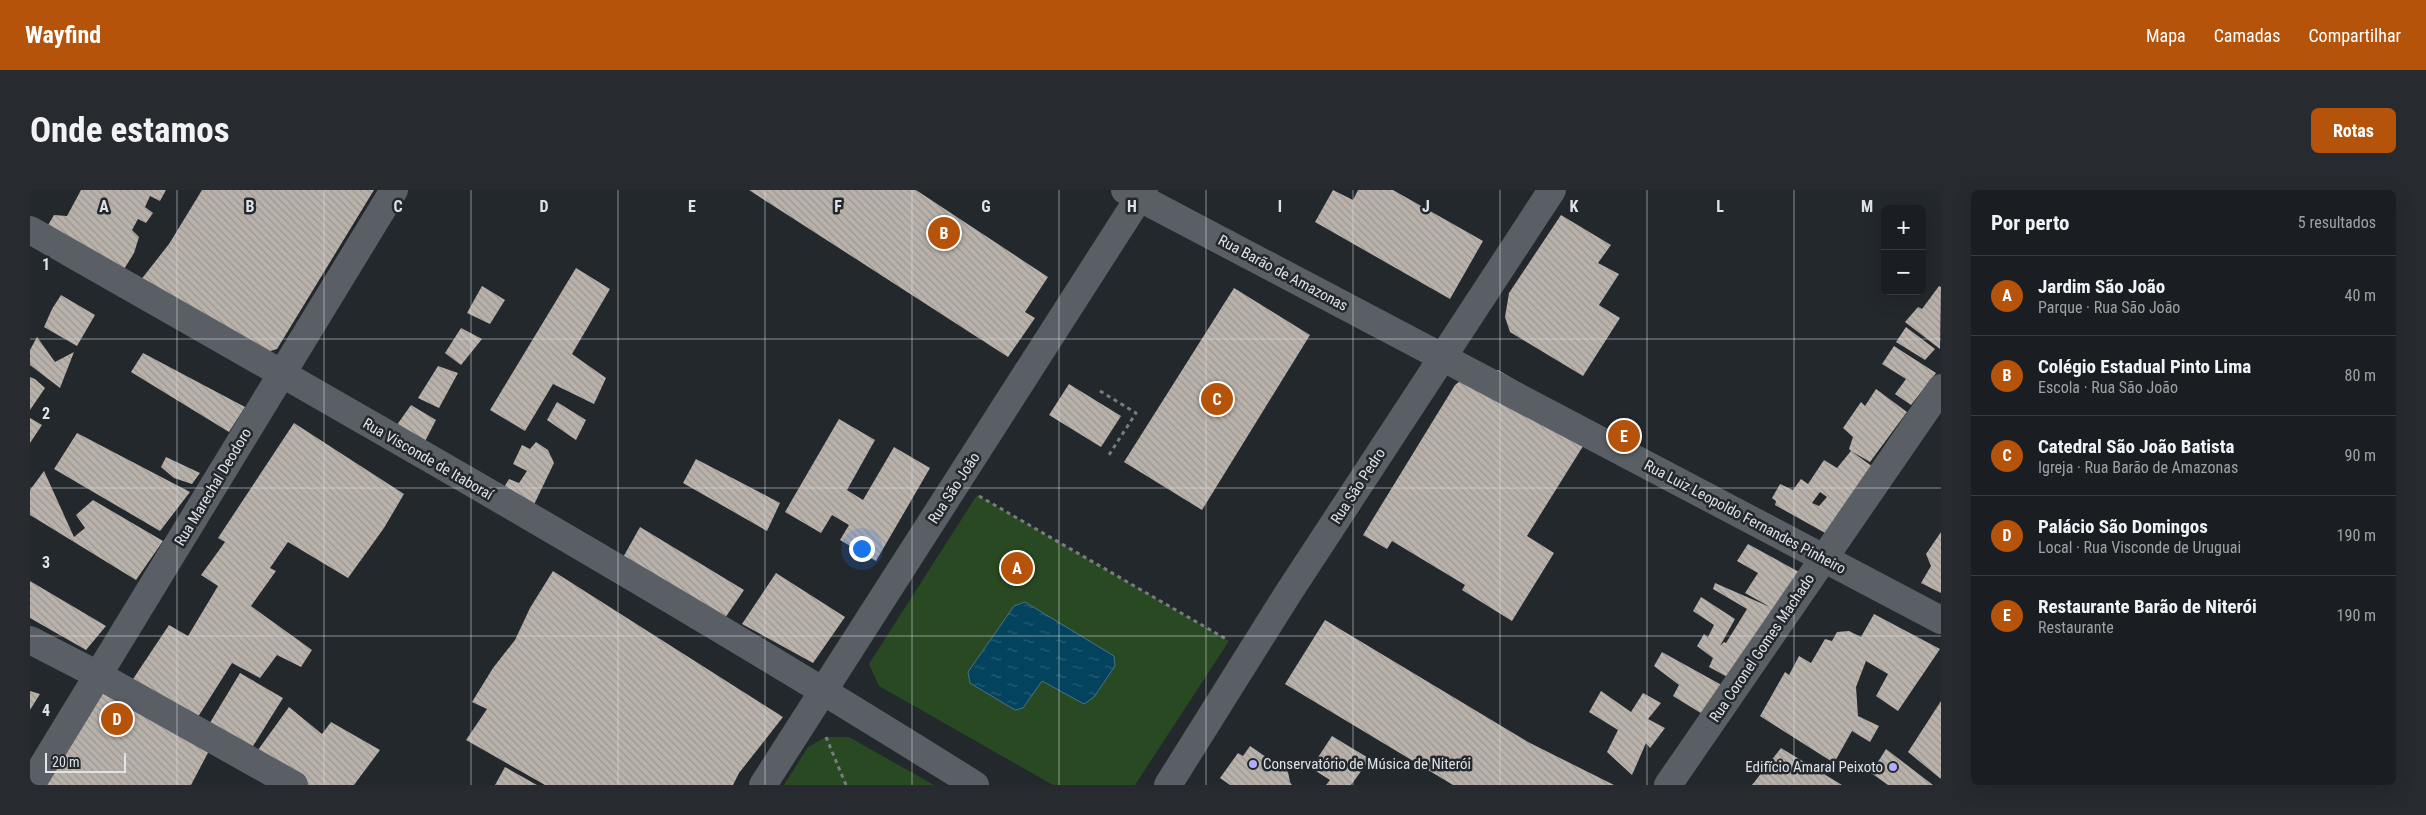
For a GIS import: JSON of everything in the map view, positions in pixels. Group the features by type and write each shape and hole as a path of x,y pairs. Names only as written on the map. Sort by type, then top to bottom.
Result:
{"street":[{"name":"Rua Marechal Deodoro","path":"32,785 394,190"},
{"name":"Rua São Pedro","path":"1168,785 1442,357 1552,190"},
{"name":"Rua Barão de Amazonas","path":"1136,192 1442,357"},
{"name":"Rua São João","path":"763,785 1136,192"},
{"name":"Rua Visconde de Itaboraí","path":"30,230 282,373 824,690 975,785"},
{"name":"Rua Luiz Leopoldo Fernandes Pinheiro","path":"1442,357 1941,620"},
{"name":"Rua Coronel Gomes Machado","path":"1668,785 1941,388"},
{"path":"30,640 294,785"}],"path":[{"path":"1100,391 1136,413 1107,458"},
{"path":"976,494 1250,655"},
{"path":"824,690 826,737 846,785"}],"green space":[{"path":"977,495 1229,641 1135,785 1053,785 879,686 869,664"},
{"path":"826,737 849,737 934,785 784,785 808,747"}],"water":[{"path":"1025,602 1114,656 1115,666 1094,697 1084,704 1042,681 1023,708 1015,710 970,683 968,672 1014,606"}],"building":[{"path":"81,190 166,190 160,201 150,196 145,207 153,213 146,223 138,219 132,230 139,237 134,253 118,279 41,237 54,215 67,216"},
{"path":"202,190 374,190 277,349 264,353 140,281 169,244"},
{"path":"749,190 916,190 1048,277 1025,312 1035,318 1008,357"},
{"path":"1333,190 1353,200 1358,190 1393,190 1483,241 1450,299 1315,222"},
{"path":"1561,215 1611,245 1598,263 1619,274 1599,305 1620,318 1583,376 1510,332 1505,317 1509,293"},
{"path":"576,268 610,289 572,354 606,378 594,404 553,384 525,431 490,410"},
{"path":"482,286 505,300 490,324 467,313"},
{"path":"1939,286 1941,287 1940,349 1905,322 1918,307 1922,309"},
{"path":"1234,288 1310,335 1202,510 1124,462"},
{"path":"61,295 95,315 77,346 44,327"},
{"path":"1906,327 1935,349 1925,360 1896,342"},
{"path":"461,328 482,339 461,365 445,353"},
{"path":"37,337 55,362 74,352 60,388 30,365 30,350"},
{"path":"1894,346 1936,373 1911,405 1895,394 1906,379 1882,364"},
{"path":"143,353 245,407 229,432 131,372"},
{"path":"438,366 458,373 439,408 418,398"},
{"path":"1483,370 1498,370 1595,427 1527,536 1554,553 1512,621 1462,590 1465,585 1392,541 1387,549 1363,535 1455,385 1469,374"},
{"path":"30,377 45,388 30,410"},
{"path":"1069,384 1121,416 1101,447 1049,415"},
{"path":"1876,389 1907,412 1870,462 1849,449 1853,437 1843,428 1861,402 1865,406"},
{"path":"557,402 586,420 576,440 547,420"},
{"path":"411,405 436,420 419,453 389,436"},
{"path":"30,418 42,425 30,443"},
{"path":"839,419 875,440 847,490 863,500 894,447 930,468 876,561 840,540 849,525 832,515 821,533 785,512"},
{"path":"294,423 404,494 384,528 348,578 288,542 270,568 276,571 251,606 312,650 301,667 277,655 260,678 232,663 196,720 129,685 169,625 188,636 218,586 201,575 225,542 218,538"},
{"path":"77,433 190,492 160,531 54,469"},
{"path":"536,442 548,450 554,463 528,517 497,499 509,479 519,483 527,471 513,464 522,445 530,449"},
{"path":"1851,451 1873,467 1827,534 1775,505 1776,501 1772,498 1780,484 1793,490 1801,479 1808,484 1824,460 1837,468","holes":["1820,492 1827,497 1819,506 1812,503"]},
{"path":"166,457 200,473 192,484 174,478 161,467"},
{"path":"696,459 780,503 767,531 683,483"},
{"path":"44,471 74,537 85,528 76,515 93,500 163,541 136,580 30,515 30,490"},
{"path":"640,527 744,590 723,621 621,561"},
{"path":"1941,532 1941,593 1921,583 1931,566 1926,554"},
{"path":"1748,544 1799,572 1733,680 1709,667 1713,658 1697,646 1704,634 1708,637 1714,625 1693,611 1701,597 1735,619 1720,646 1724,642 1726,643 1747,609 1713,589 1715,583 1770,607 1745,593 1758,573 1737,561"},
{"path":"553,571 783,717 739,773 733,785 545,785 466,740 487,709 472,702 493,668 515,640 530,608"},
{"path":"776,573 845,617 813,663 742,624"},
{"path":"30,581 106,626 86,650 30,618"},
{"path":"1874,614 1940,649 1898,711 1876,696 1888,674 1866,661 1856,687 1858,716 1879,726 1870,742 1852,731 1834,763 1760,716 1785,672 1789,675 1799,656 1811,663 1825,639 1832,641 1837,632 1849,631 1861,637"},
{"path":"1325,620 1528,742 1614,785 1453,785 1285,684"},
{"path":"1662,652 1727,688 1704,715 1673,696 1679,685 1654,666"},
{"path":"240,673 283,698 248,754 205,731"},
{"path":"99,688 210,749 191,785 40,785"},
{"path":"30,691 40,694 30,710"},
{"path":"1601,691 1631,712 1643,693 1661,703 1648,719 1665,728 1650,748 1646,743 1632,775 1607,752 1618,730 1589,712"},
{"path":"1941,701 1941,779 1908,752"},
{"path":"289,707 322,734 331,722 380,750 354,785 307,785 253,757"},
{"path":"1332,736 1370,759 1351,785 1326,785 1330,780 1311,768"},
{"name":"Conservatório de Música de Niterói","path":"1250,746 1288,772 1292,785 1230,785 1220,778 1238,753 1243,756"},
{"path":"1781,748 1842,785 1752,785"},
{"name":"Edifĩcio Amaral Peixoto","path":"1886,749 1933,785 1888,785 1871,773"},
{"path":"505,767 537,785 495,785"}],"place":[{"name":"Colégio Estadual Pinto Lima","path":"944,233"},
{"name":"Catedral São João Batista","path":"1217,399"},
{"name":"Restaurante Barão de Niterói","path":"1624,436"},
{"name":"Jardim São João","path":"1017,568"},
{"name":"Palácio São Domingos","path":"117,719"},
{"name":"Conservatório de Música de Niterói","path":"1253,764"},
{"name":"Edifĩcio Amaral Peixoto","path":"1893,767"}]}
